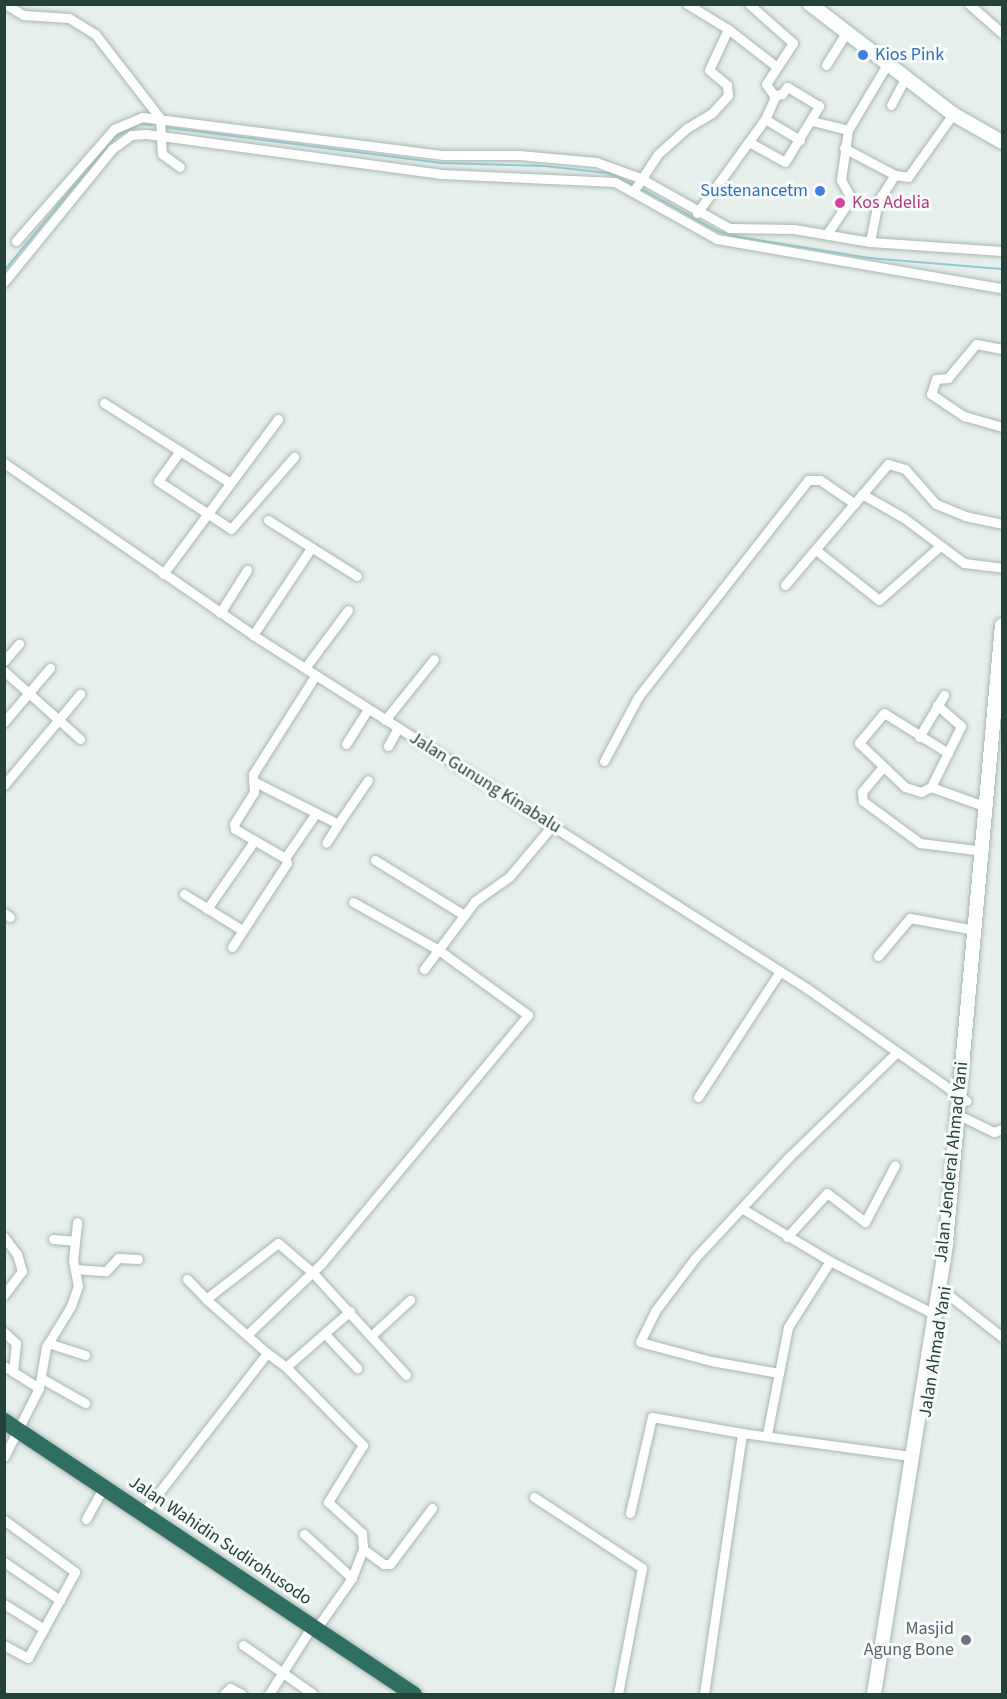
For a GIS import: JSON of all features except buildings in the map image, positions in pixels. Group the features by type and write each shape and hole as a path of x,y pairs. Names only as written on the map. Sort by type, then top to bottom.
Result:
{"highway":[{"name":"Jalan Wahidin Sudirohusodo","path":"11,1425 411,1694"}],"main road":[{"path":"810,4 953,114 1002,142"},
{"name":"Jalan Jenderal Ahmad Yani","path":"874,1695 899,1562 911,1456 946,1242 963,1098 975,930 989,814 999,703 1002,626"},
{"name":"Jalan Ahmad Yani","path":"883,1695 899,1562 945,1292 965,1118 963,1098 989,814 1002,720"}],"street":[{"path":"5,4 23,15 69,18 86,26 114,55 159,127 165,158 180,167"},
{"path":"748,4 793,43 765,86 774,95"},
{"path":"969,4 1002,33"},
{"path":"691,5 728,29 777,67"},
{"path":"636,185 668,144 726,99 727,85 709,70 728,29"},
{"path":"826,65 847,32"},
{"path":"827,234 850,200 841,180 848,130 888,63"},
{"path":"891,105 906,77"},
{"path":"748,142 785,162 812,121 818,103 788,87 782,94 774,95"},
{"path":"697,213 765,119 774,95"},
{"path":"844,148 895,175 908,177 953,114"},
{"path":"16,241 114,129 142,117 159,127 441,174 615,182 636,185 736,229 794,229 870,242 1002,251"},
{"path":"765,119 800,140"},
{"path":"812,121 848,130"},
{"path":"4,282 112,149 131,135 159,127 444,155 519,155 596,162 636,185 717,239 1002,288"},
{"path":"870,242 874,210 895,175"},
{"path":"1002,349 976,344 948,378 936,379 931,394 934,400 964,416 1002,427"},
{"path":"104,403 229,482"},
{"path":"163,574 229,482 278,419"},
{"path":"180,451 157,480 232,529 294,457"},
{"name":"Jalan Gunung Kinabalu","path":"4,463 253,635 780,971 963,1098"},
{"path":"785,585 862,494 890,465 905,469 936,504 965,516 1002,524"},
{"path":"604,761 638,697 808,480 820,480 855,504"},
{"path":"862,494 904,518 964,563 1002,568"},
{"path":"268,520 357,576"},
{"path":"816,550 879,600 940,546"},
{"path":"253,635 312,548"},
{"path":"220,613 247,570"},
{"path":"305,668 348,610"},
{"path":"4,661 19,644"},
{"path":"385,720 434,659"},
{"path":"4,722 51,668"},
{"path":"4,671 27,694 80,739"},
{"path":"285,858 254,841 234,825 254,792 253,781 315,676"},
{"path":"4,785 80,694"},
{"path":"919,737 944,695"},
{"path":"936,705 961,724 948,753 931,787 921,792 905,786 882,768 859,743 882,714 889,715 919,737 948,753"},
{"path":"346,744 368,709"},
{"path":"388,746 398,729"},
{"path":"882,768 862,792 863,801 920,843 983,851"},
{"path":"326,843 368,780"},
{"path":"253,781 338,824"},
{"path":"931,787 989,814"},
{"path":"232,947 286,866 285,858 316,813"},
{"path":"424,969 436,949 477,899 509,877 552,826"},
{"path":"207,909 254,841"},
{"path":"375,860 464,915"},
{"path":"184,894 242,930"},
{"path":"249,1333 313,1273 528,1015 436,949 353,902"},
{"path":"878,956 910,918 975,930"},
{"path":"698,1097 780,971"},
{"path":"779,1373 711,1361 640,1342 673,1284 789,1157 896,1053"},
{"path":"965,1118 994,1132 1002,1129"},
{"path":"788,1237 827,1193 865,1222 895,1165"},
{"path":"743,1209 830,1261 934,1314"},
{"path":"4,1457 11,1425 40,1383 48,1343 76,1294 74,1241 77,1222"},
{"path":"4,1237 17,1254 22,1271 4,1295"},
{"path":"53,1239 74,1241"},
{"path":"206,1299 276,1243 313,1273 372,1335 406,1375"},
{"path":"75,1269 106,1270 118,1258 138,1259"},
{"path":"767,1434 788,1328 830,1261"},
{"path":"187,1279 206,1299 249,1333 363,1445 328,1502 362,1533 363,1549 352,1578 282,1671 269,1695"},
{"path":"945,1292 1002,1336"},
{"path":"372,1335 410,1300"},
{"path":"285,1367 325,1335 350,1311"},
{"path":"4,1332 16,1342 13,1372"},
{"path":"325,1335 357,1368"},
{"path":"48,1343 85,1355"},
{"path":"143,1513 267,1353"},
{"path":"4,1366 85,1403"},
{"path":"630,1513 652,1417 742,1433 767,1434 911,1456"},
{"path":"704,1695 742,1433"},
{"path":"86,1519 104,1487"},
{"path":"534,1497 642,1568 618,1695"},
{"path":"363,1549 384,1564 390,1564 432,1508"},
{"path":"4,1645 28,1658 74,1571 6,1524"},
{"path":"304,1534 352,1578"},
{"path":"4,1562 60,1600"},
{"path":"4,1604 44,1629"},
{"path":"243,1645 313,1695"},
{"path":"224,1695 229,1688 242,1695"}],"waterway":[{"path":"4,271 115,137 139,124 152,125"},
{"path":"163,127 441,163 544,166 608,173 634,185"},
{"path":"640,188 717,231 739,237 869,258 1002,269"}],"place":[{"name":"Kios Pink","path":"863,55"},
{"name":"Sustenancetm","path":"820,191"},
{"name":"Kos Adelia","path":"840,203"},
{"name":"Masjid Agung Bone","path":"966,1640"}]}
